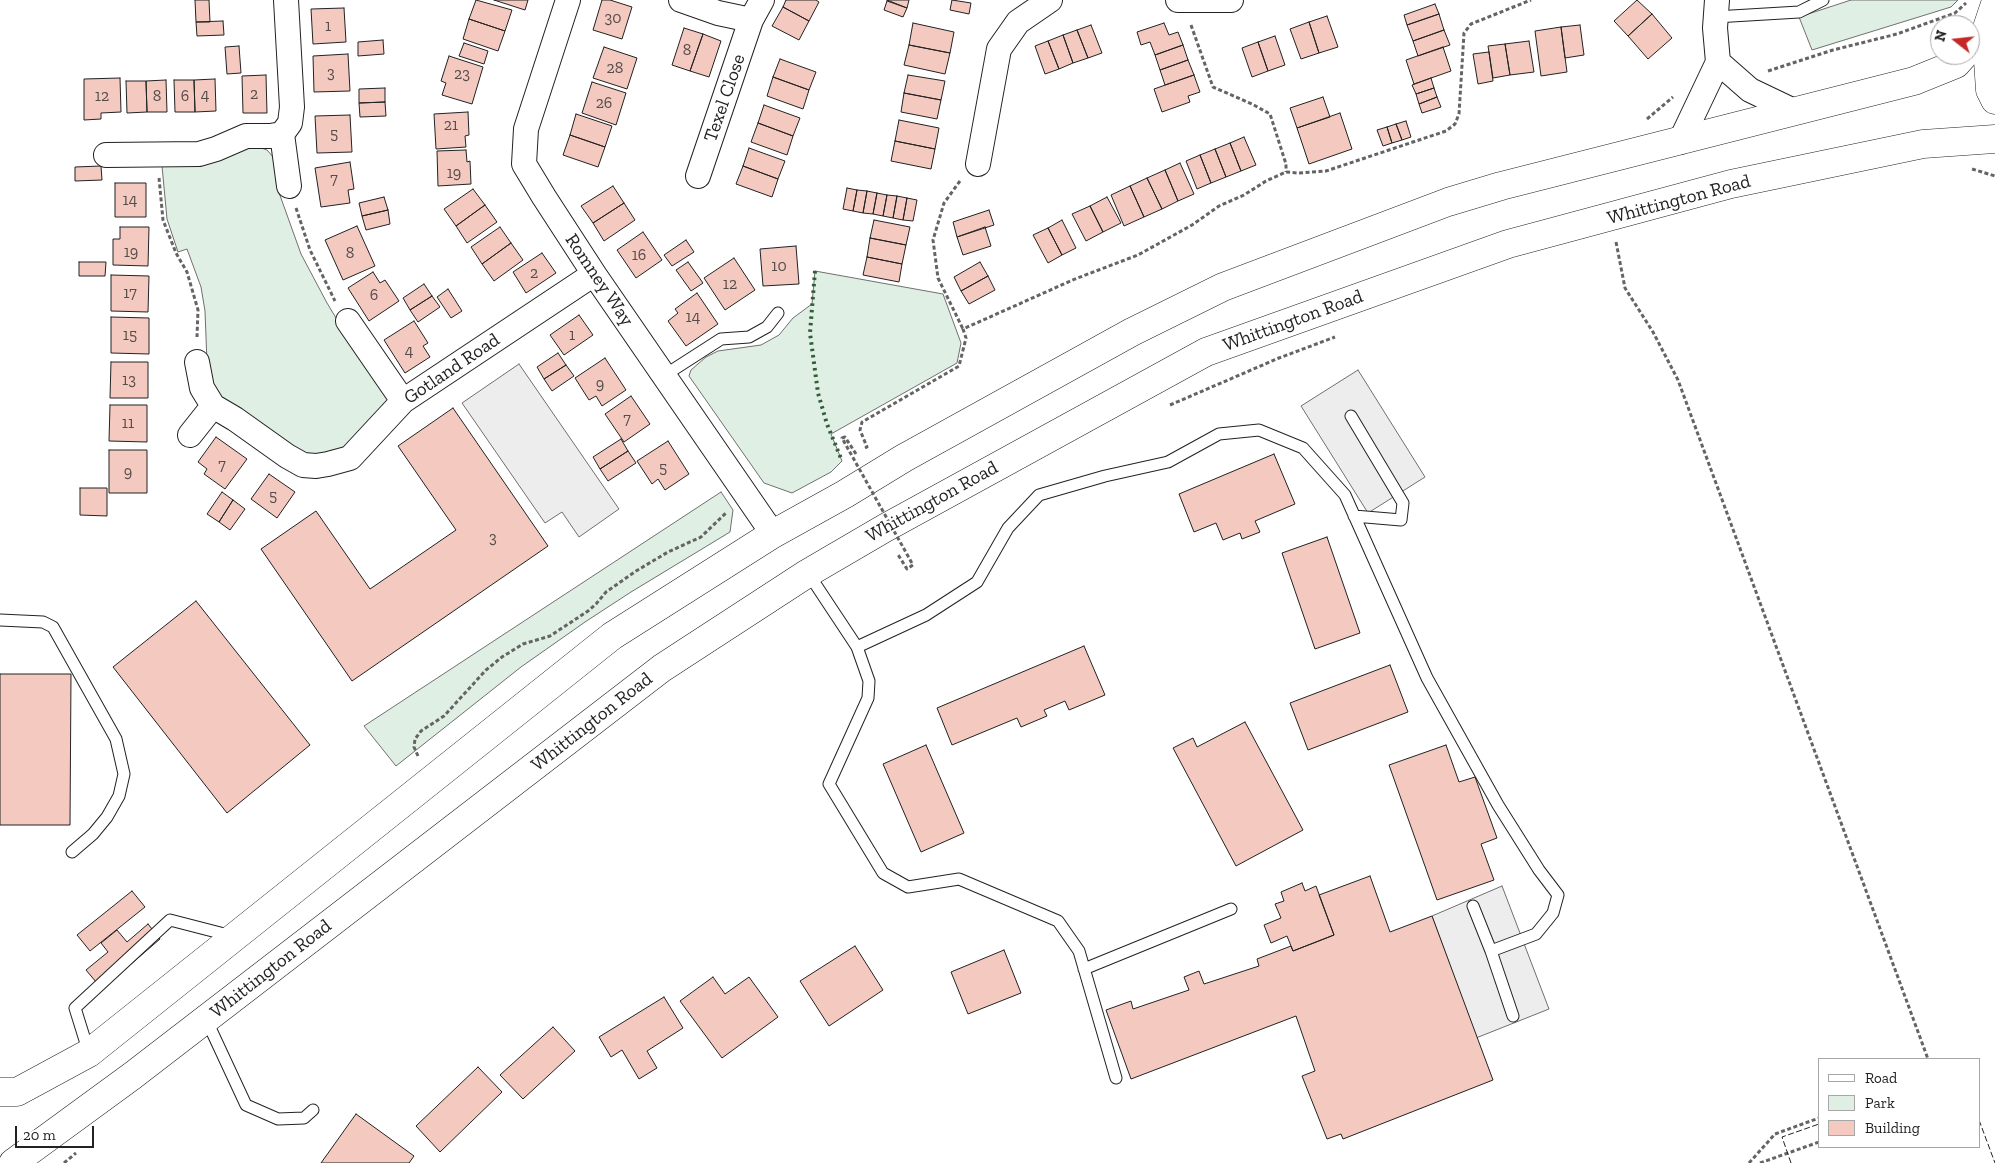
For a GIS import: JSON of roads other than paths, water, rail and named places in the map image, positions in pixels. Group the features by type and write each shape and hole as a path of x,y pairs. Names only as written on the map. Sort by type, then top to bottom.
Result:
{"main road":[{"path":"1980,36 1995,4"},
{"path":"1980,48 1990,90 1995,100"},
{"path":"0,1092 17,1092 89,1053 612,636 774,534 1132,332 1223,287 1448,202 1501,186 1914,81 1954,65"},
{"name":"Whittington Road","path":"13,1163 132,1076 662,668 808,573 885,528 1206,352 1508,244 1731,184 1923,144 1995,139"}],"street":[{"path":"286,0 292,107 290,123 282,134 289,186"},
{"name":"Romney Way","path":"568,0 526,130 524,164 594,274 774,534"},
{"path":"681,0 718,13 757,10"},
{"path":"978,164 999,49 1018,22 1050,0"},
{"path":"1181,1 1231,0"},
{"path":"1680,142 1718,62 1715,28 1716,8"},
{"name":"Texel Close","path":"698,176 757,10"},
{"path":"1718,62 1750,90 1796,112"},
{"path":"106,155 199,154 246,136 282,134"},
{"name":"Gotland Road","path":"213,406 303,465 316,466 350,458 404,400 594,274"},
{"path":"348,321 404,400"},
{"path":"190,435 213,406 202,388 197,362"}],"lane":[{"path":"1716,8 1800,12 1822,0"},
{"path":"665,375 721,338 749,337 767,327 778,313"},
{"path":"1352,416 1403,503 1400,520 1354,516"},
{"path":"857,647 926,615 977,582 1008,528 1039,496 1105,476 1168,462 1219,434 1259,430 1303,448 1345,495 1427,678 1498,805 1539,870 1558,895 1553,914 1536,934 1491,951"},
{"path":"808,573 857,647 870,681 868,698 830,784 883,873 908,887 959,879 1058,921 1079,951 1116,1078"},
{"path":"0,620 42,622 53,626 116,739 124,774 119,796 107,818 93,834 72,852"},
{"path":"1473,906 1491,951 1513,1016"},
{"path":"1084,969 1231,909"},
{"path":"89,1053 75,1008 170,920 235,937"},
{"path":"206,1019 246,1105 278,1119 304,1118 313,1110"}]}
